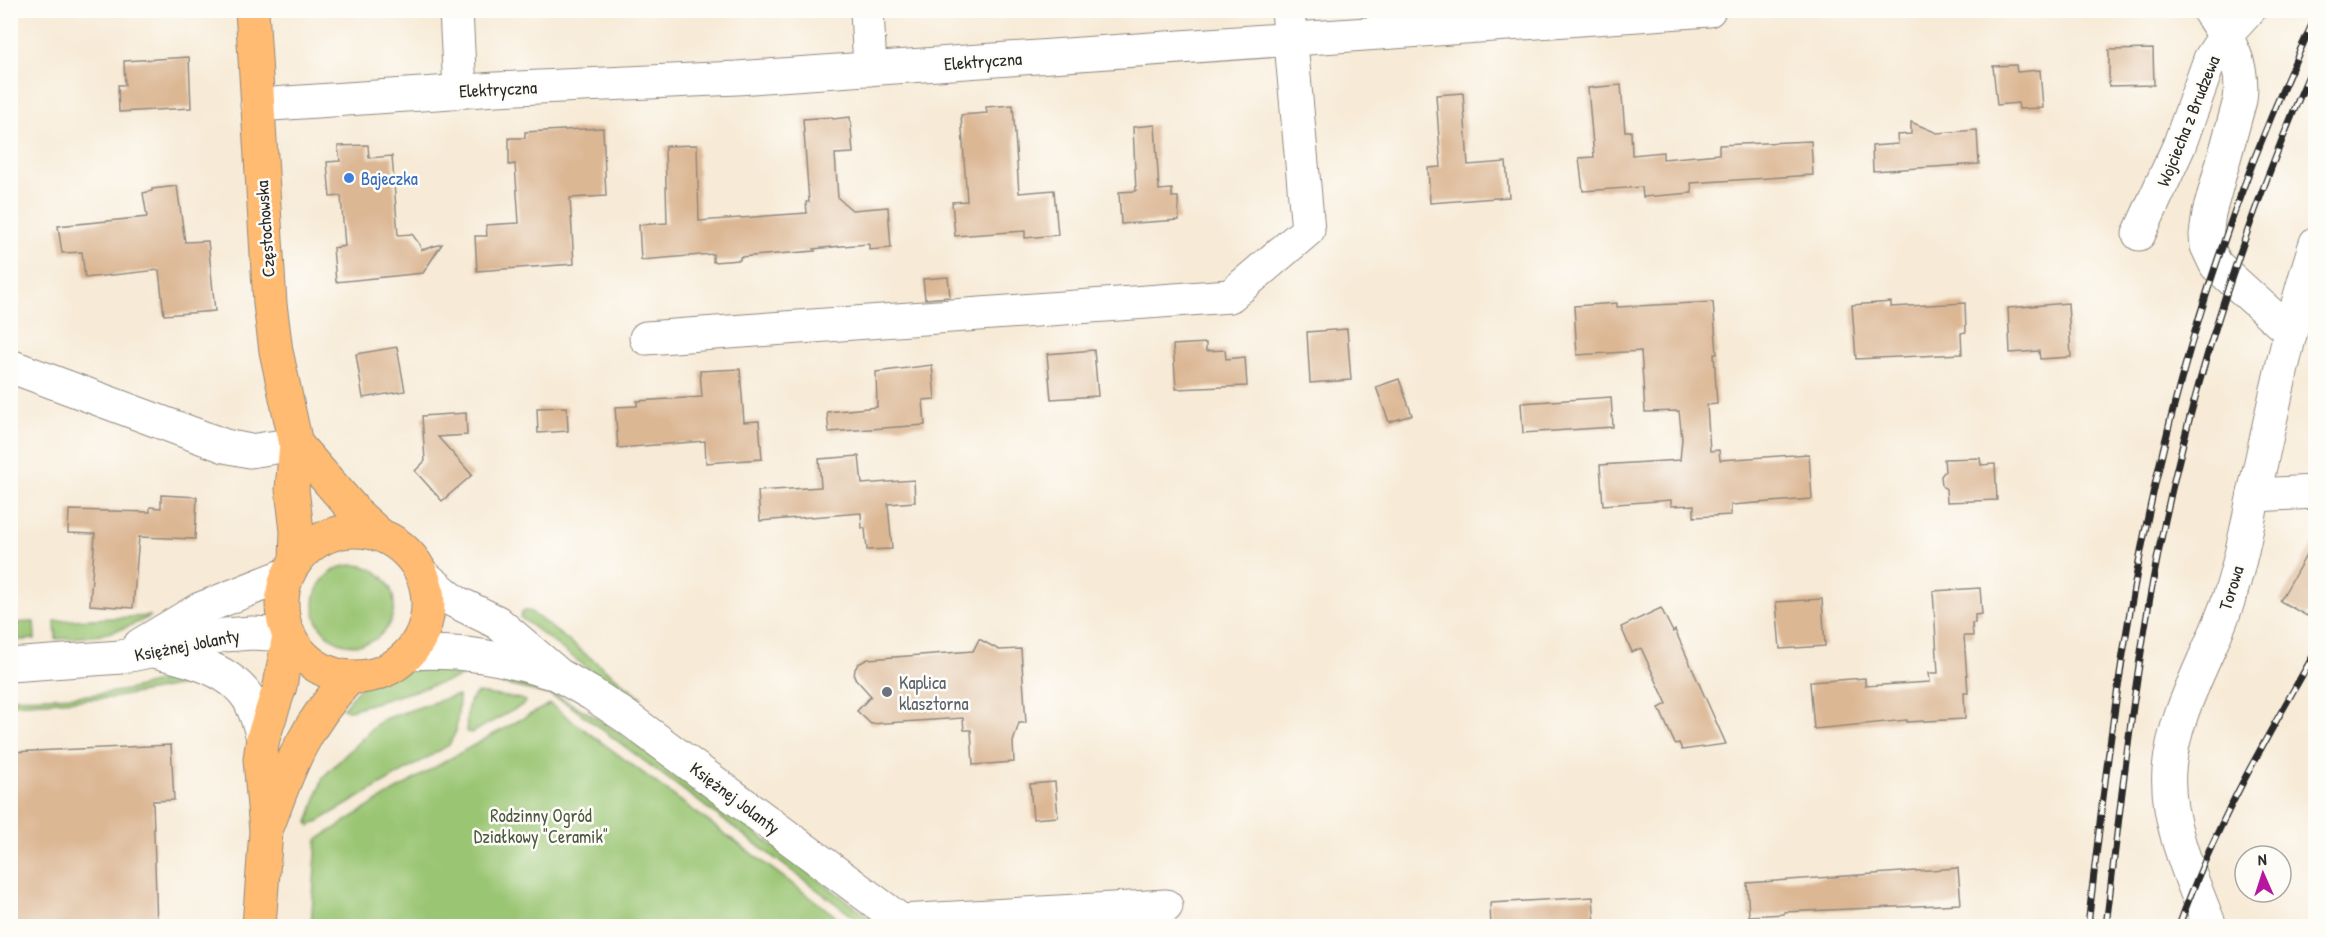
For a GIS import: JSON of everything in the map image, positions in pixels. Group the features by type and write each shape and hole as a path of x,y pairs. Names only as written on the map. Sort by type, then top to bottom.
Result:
{"main road":[{"name":"Częstochowska","path":"252,10 270,304 276,351 296,444 292,489 297,540 292,568"},
{"name":"Częstochowska","path":"296,444 352,509 379,534"},
{"path":"361,531 379,534 397,544 413,557 423,575 428,591 429,608 426,624 420,640 410,653 397,664 382,672 366,677 350,677 331,673 314,664 299,651 289,635 282,611 282,599 292,568 309,547 324,537 342,532 361,531"},
{"path":"259,927 266,831 261,771 263,738 280,686 289,635"},
{"path":"266,831 298,746 317,715 350,677"}],"street":[{"path":"456,10 460,91"},
{"path":"867,10 870,69"},
{"name":"Elektryczna","path":"257,105 460,91 870,69 1289,26 1709,10"},
{"name":"Wojciecha z Brudzewa","path":"2139,234 2179,146 2210,59 2217,23 2249,10"},
{"path":"2217,23 2240,66 2242,84 2240,100 2209,213 2207,246 2216,265 2290,332"},
{"path":"645,338 1230,296 1308,230 1289,26"},
{"name":"Torowa","path":"2210,927 2182,851 2169,793 2169,771 2177,727 2230,595 2290,332 2316,243"},
{"path":"10,366 225,446 250,451 296,444"},
{"path":"2254,495 2316,492"},
{"name":"Księżnej Jolanty","path":"121,657 200,609 292,568"},
{"name":"Księżnej Jolanty","path":"423,575 454,601 497,622 559,675"},
{"name":"Księżnej Jolanty","path":"10,665 121,657 225,635 252,633 289,635"},
{"path":"157,651 192,660 240,688 250,701 263,738"},
{"name":"Księżnej Jolanty","path":"410,653 444,651 520,663 559,675 592,693 905,924"},
{"path":"905,924 1166,906"}],"green space":[{"path":"346,565 362,565 383,576 394,597 394,613 383,634 362,645 346,645 332,639 320,627 314,613 314,597 320,583 332,571"},
{"path":"524,610 531,612 641,697 627,698 520,617"},
{"path":"151,616 105,634 56,639 55,621"},
{"path":"34,622 35,639 11,641 11,623"},
{"path":"469,667 461,677 350,710 342,709 360,688 384,676 413,670"},
{"path":"189,676 197,677 196,680 188,684 111,698 11,704 10,698 107,693"},
{"path":"500,676 556,695 595,717 642,749 881,926 866,926 569,705 550,695 503,684 499,682"},
{"path":"478,693 526,701 523,705 471,733 467,732 468,710 471,700"},
{"path":"458,696 459,701 456,731 449,745 310,826 308,823 323,777 377,724 384,719"},
{"name":"Rodzinny Ogród Działkowy \"Ceramik\"","path":"550,704 849,926 311,926 317,840 432,769"}],"building":[{"path":"2153,49 2154,85 2109,86 2109,50"},
{"path":"189,57 191,108 119,112 118,85 125,85 124,61"},
{"path":"2016,65 2017,72 2040,70 2043,108 2019,109 2018,103 1997,105 1993,66"},
{"path":"1621,85 1625,131 1631,131 1632,155 1663,152 1663,159 1719,154 1719,145 1811,141 1813,175 1691,183 1692,193 1643,197 1642,187 1583,191 1579,158 1594,157 1588,88"},
{"path":"1463,93 1468,165 1506,162 1509,197 1430,203 1428,168 1441,167 1436,95"},
{"path":"1013,105 1019,193 1054,190 1058,235 1025,238 1025,231 955,236 952,202 967,201 961,115 987,113 986,107"},
{"path":"832,117 833,119 850,117 853,153 835,154 838,198 852,210 888,207 891,248 869,250 869,244 842,246 713,262 713,254 641,260 639,225 667,223 665,146 697,145 699,221 807,213 806,202 809,202 803,119"},
{"path":"1911,122 1937,133 1977,130 1979,164 1873,171 1872,146 1898,144 1897,135 1911,134"},
{"path":"1155,125 1159,190 1172,189 1172,197 1178,197 1179,220 1121,224 1119,192 1136,191 1133,127"},
{"path":"603,128 606,196 570,198 574,264 477,271 475,236 487,236 486,225 519,223 515,164 509,165 509,138 525,138 525,132"},
{"path":"368,145 369,158 392,156 398,235 412,234 421,250 442,244 423,273 336,282 333,248 345,246 341,196 330,197 327,162 340,161 338,146"},
{"path":"177,186 185,242 208,241 215,311 164,315 159,270 85,278 82,252 62,253 58,226 147,217 143,193 152,191 152,189"},
{"path":"948,277 950,297 925,299 923,279"},
{"path":"1713,302 1717,354 1714,354 1717,404 1707,405 1710,451 1719,450 1720,460 1809,454 1812,499 1731,505 1731,515 1694,517 1694,505 1671,506 1671,500 1603,505 1600,465 1680,460 1682,439 1679,411 1645,412 1641,351 1577,355 1574,306 1617,303 1617,307"},
{"path":"1891,302 1891,307 1965,303 1966,332 1961,333 1962,354 1856,359 1852,305"},
{"path":"2068,303 2071,357 2040,359 2039,351 2010,353 2008,308"},
{"path":"1347,329 1351,380 1310,383 1307,332"},
{"path":"1206,343 1206,351 1225,350 1226,359 1245,357 1247,386 1176,389 1173,345"},
{"path":"397,347 405,391 363,398 356,354"},
{"path":"1094,350 1098,396 1051,399 1047,354"},
{"path":"932,365 935,399 923,400 925,425 829,432 827,412 877,407 876,372"},
{"path":"740,369 744,422 759,421 762,459 706,463 705,441 618,448 615,407 637,406 637,401 702,397 700,371"},
{"path":"1399,379 1412,415 1389,422 1376,387"},
{"path":"1611,397 1613,427 1523,433 1521,403"},
{"path":"567,407 568,431 538,433 537,408"},
{"path":"466,413 467,435 438,437 472,475 442,501 415,471 425,461 422,416"},
{"path":"859,456 862,484 914,480 915,502 888,504 892,549 867,550 861,513 760,521 758,491 821,487 819,459"},
{"path":"1980,458 1981,465 1995,464 1997,500 1947,502 1946,489 1942,486 1941,476 1945,471 1944,459"},
{"path":"161,495 197,497 195,539 139,537 133,608 90,605 95,534 68,533 69,510 150,512 150,507 161,508"},
{"path":"2316,538 2316,601 2307,616 2280,601"},
{"path":"1980,588 1982,614 1975,615 1975,623 1972,623 1973,636 1964,636 1968,693 1964,693 1965,719 1907,722 1907,720 1814,729 1810,682 1865,678 1865,686 1930,682 1929,673 1938,673 1933,591"},
{"path":"1822,599 1825,646 1780,649 1776,602"},
{"path":"1661,608 1673,632 1675,630 1726,744 1682,750 1679,743 1675,744 1659,708 1667,704 1641,648 1632,652 1621,627"},
{"path":"979,639 999,650 1021,649 1026,723 1019,723 1013,742 1014,762 973,765 971,730 964,730 963,718 871,724 857,711 871,696 854,677 858,664 868,659 973,651"},
{"path":"171,745 174,800 153,801 157,927 10,927 10,752"},
{"path":"1055,782 1058,817 1033,819 1030,784"},
{"path":"1958,868 1961,904 1784,912 1784,914 1749,916 1747,883"},
{"path":"1593,897 1595,927 1491,927 1490,903"}],"railway":[{"path":"2088,926 2117,691 2141,551 2172,414 2212,278 2235,211 2260,145 2316,16"},
{"path":"2106,926 2142,647 2158,554 2187,427 2204,365 2244,241 2316,59"},
{"path":"2179,926 2224,820 2316,651"}],"place":[{"name":"Bajeczka","path":"349,178"},
{"name":"Kaplica klasztorna","path":"887,692"}]}
